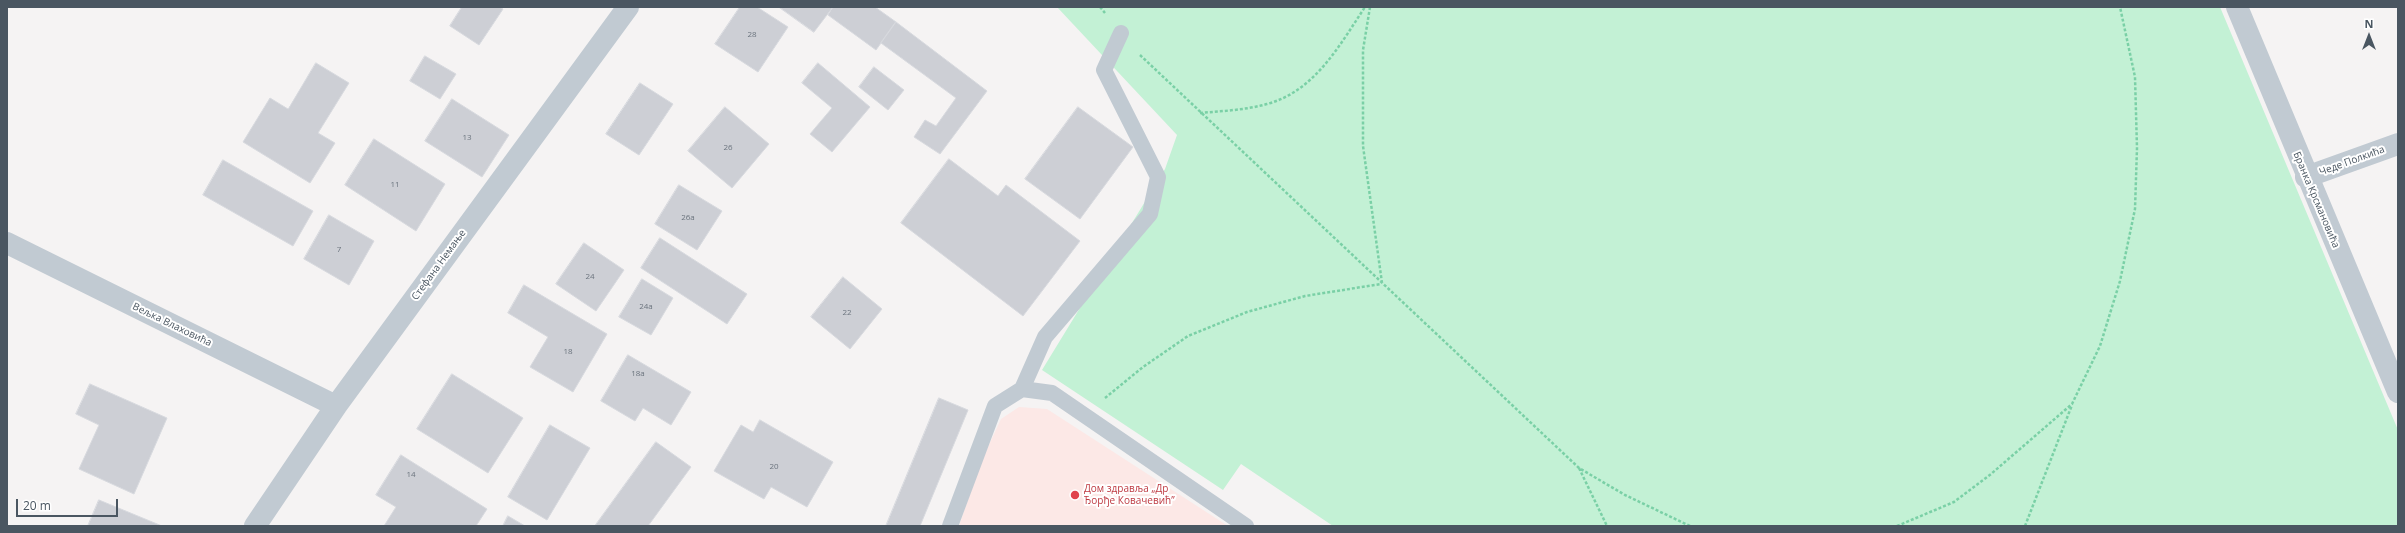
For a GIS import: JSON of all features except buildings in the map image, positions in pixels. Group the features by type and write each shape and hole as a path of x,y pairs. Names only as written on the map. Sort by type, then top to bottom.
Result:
{"street":[{"name":"Стефана Немање","path":"255,526 336,406 628,7"},
{"name":"Бранка Крсмановића","path":"2237,7 2306,177 2398,392"},
{"name":"Чеде Полкића","path":"2306,177 2398,144"},
{"name":"Вељка Влаховића","path":"7,243 336,406"}],"lane":[{"path":"950,526 995,406 1022,389 1045,337 1150,214 1158,177 1104,70 1120,33"},
{"path":"1022,389 1052,393 1246,526"}],"path":[{"path":"1100,7 1136,52 1199,113 1579,468 1625,495 1690,526"},
{"path":"1199,113 1267,104 1291,95 1317,75 1365,7"},
{"path":"1370,7 1363,50 1363,146 1382,283"},
{"path":"2025,526 2072,404 2100,346 2120,281 2135,209 2137,148 2135,76 2120,7"},
{"path":"1083,415 1143,367 1188,336 1246,312 1298,298 1382,283"},
{"path":"1897,526 1954,502 1991,474 2072,404"},
{"path":"1579,468 1607,526"}],"shaded area":[{"name":"Дом здравља „Др Ђорђе Ковачевић”","path":"1019,407 1047,409 1228,526 959,526 980,464 1001,419"}],"green space":[{"path":"1057,7 2220,7 2398,430 2398,526 1333,526 1241,464 1223,490 1042,370 1165,169 1177,135"}],"place":[{"name":"Дом здравља „Др Ђорђе Ковачевић”","path":"1075,495"}]}
